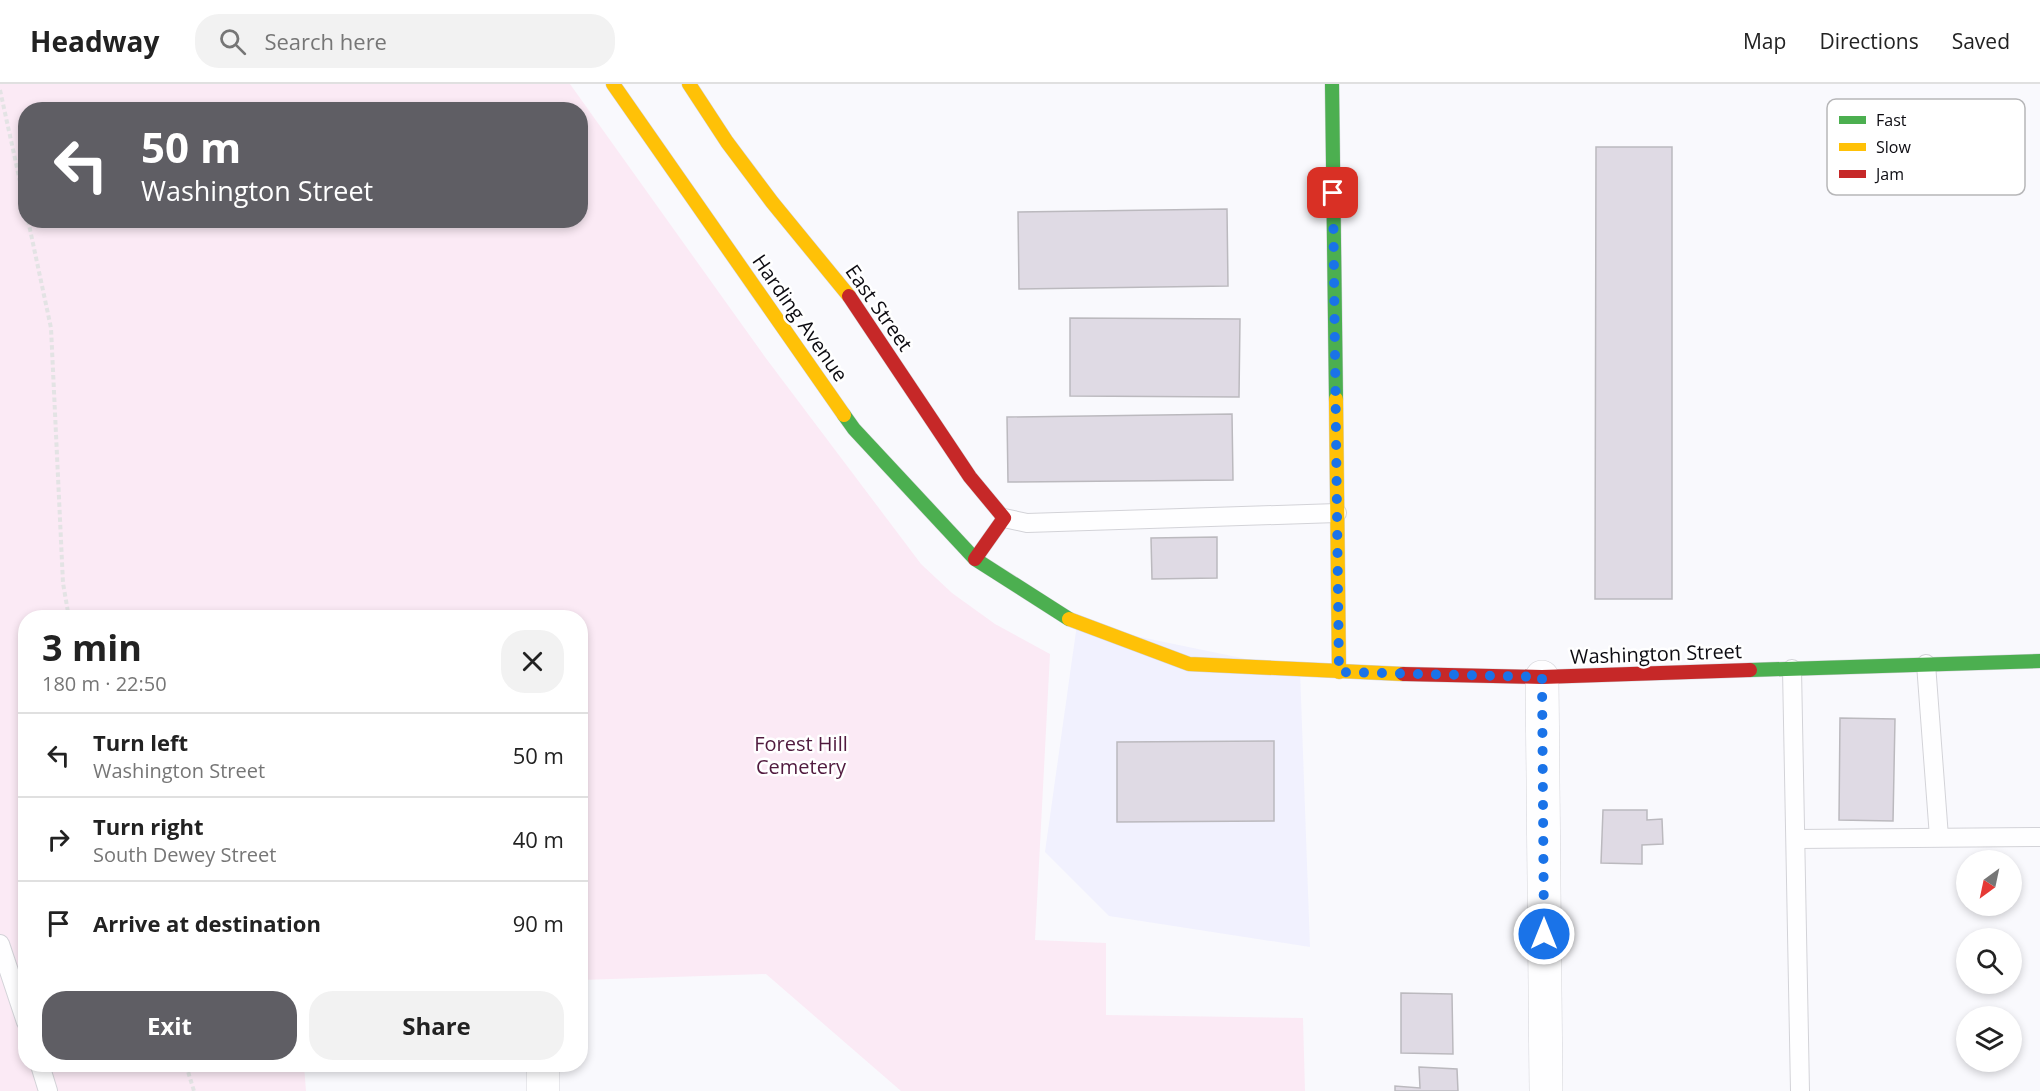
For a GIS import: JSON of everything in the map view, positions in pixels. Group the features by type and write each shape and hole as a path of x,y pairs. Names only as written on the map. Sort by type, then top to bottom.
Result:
{"main road":[{"name":"Harding Avenue","path":"613,84 854,429 975,558"},
{"name":"East Street","path":"689,84 727,142 772,202 840,283 970,477 1004,518"},
{"path":"1332,84 1339,672"},
{"path":"975,558 1004,518"},
{"name":"Washington Street","path":"975,558 1077,624 1189,664 1339,672 1542,677 2040,661"}],"street":[{"path":"1542,677 1546,1091"},
{"path":"543,1072 543,1091"}],"lane":[{"path":"1004,518 1027,523 1337,513"},
{"path":"1926,664 1939,837"},
{"path":"1792,669 1800,1091"},
{"path":"1796,839 2040,837"},
{"path":"0,944 18,998"},
{"path":"42,1072 48,1091"}],"path":[{"path":"0,90 18,172"},
{"path":"30,228 51,327 63,584 68,610"},
{"path":"188,1072 194,1091"}],"shaded area":[{"path":"1077,624 1300,670 1310,947 1109,916 1045,852"}],"green space":[{"name":"Forest Hill Cemetery","path":"0,84 570,84 583,102 18,102 18,228 588,228 588,109 765,357 921,564 952,593 995,624 1050,654 1035,940 1106,943 1106,1015 1303,1018 1305,1091 901,1091 766,974 588,980 588,610 18,610 18,1072 305,1072 306,1091 0,1091"}],"building":[{"path":"1596,147 1672,147 1672,599 1595,599"},
{"path":"1227,209 1228,286 1019,289 1018,212"},
{"path":"1070,318 1240,319 1239,397 1070,396"},
{"path":"1232,414 1233,480 1008,482 1007,417"},
{"path":"1217,537 1217,578 1152,579 1151,538"},
{"path":"1840,718 1895,719 1893,821 1839,820"},
{"path":"1274,741 1274,821 1117,822 1117,742"},
{"path":"1603,810 1647,810 1647,820 1662,819 1663,844 1642,845 1642,864 1601,863"},
{"path":"1401,993 1452,994 1453,1054 1401,1053"},
{"path":"1419,1067 1457,1069 1458,1091 1395,1091 1395,1086 1420,1088"}],"traffic: fast":[{"path":"1332,84 1336,399"},
{"path":"844,415 854,429 975,559 1069,619"},
{"path":"1750,670 2040,661"}],"traffic: slow":[{"path":"613,84 844,415"},
{"path":"689,84 727,142 772,202 849,296"},
{"path":"1336,399 1339,672"},
{"path":"1069,619 1189,664 1403,674"}],"traffic: jam":[{"path":"849,296 970,477 1004,518 975,559"},
{"path":"1403,674 1542,677 1750,670"}],"route":[{"path":"1333,193 1339,672 1542,677 1544,934"}]}
